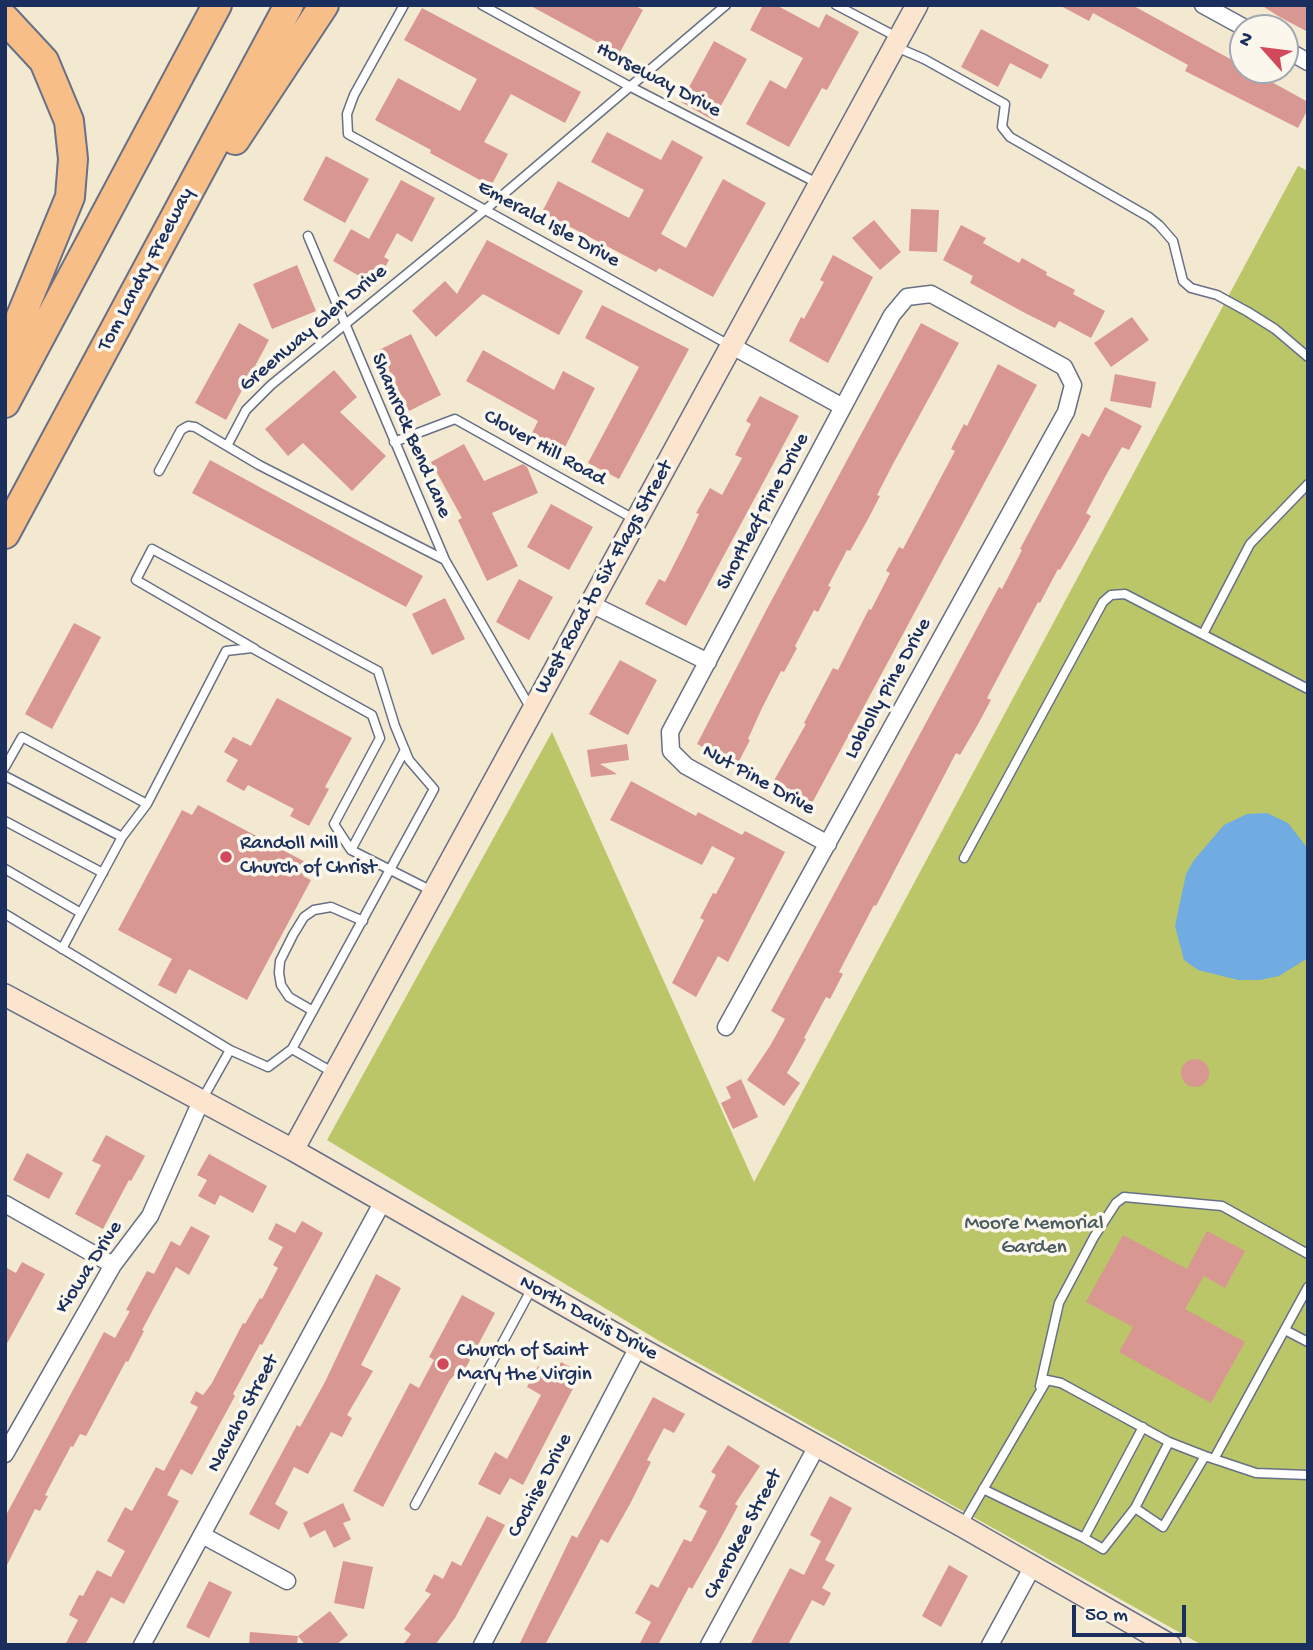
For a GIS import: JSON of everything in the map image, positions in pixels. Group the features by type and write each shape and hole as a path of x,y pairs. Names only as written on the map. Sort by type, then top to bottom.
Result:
{"highway":[{"path":"5,402 217,5"},
{"name":"Tom Landry Freeway","path":"5,534 289,5"},
{"path":"139,286 324,5"},
{"path":"5,19 44,61 69,121 73,159 70,197 5,355"}],"street":[{"name":"West Road to Six Flags Street","path":"293,1150 917,5"},
{"path":"1203,5 1229,19"},
{"name":"Loblolly Pine Drive","path":"726,1027 1066,412 1073,385 1064,368 931,294 907,297"},
{"name":"Shortleaf Pine Drive","path":"671,751 670,732 892,315 907,297"},
{"path":"732,346 843,407"},
{"path":"591,604 708,662"},
{"name":"Nut Pine Drive","path":"671,751 686,766 828,844"},
{"name":"North Davis Drive","path":"5,995 293,1150 382,1203 1170,1645"},
{"name":"Kiowa Drive","path":"5,1454 113,1265 150,1216 201,1101"},
{"name":"Navaho Street","path":"142,1645 382,1203"},
{"path":"5,1204 113,1265"},
{"name":"Cochise Drive","path":"482,1645 638,1347"},
{"name":"Cherokee Street","path":"709,1645 817,1446"},
{"path":"202,1535 287,1581"},
{"path":"990,1645 1033,1566"}],"lane":[{"name":"Emerald Isle Drive","path":"404,5 354,95 346,114 348,134 732,346"},
{"name":"Horseway Drive","path":"482,5 629,86 820,184"},
{"name":"Greenway Glen Drive","path":"227,446 246,410 271,385 485,210 726,5"},
{"path":"836,5 924,59 1005,104 1002,127 1010,136 1149,216 1159,225 1173,241 1183,281 1191,288 1217,295 1248,312 1275,329 1308,357"},
{"name":"Shamrock Bend Lane","path":"308,236 445,560"},
{"name":"Clover Hill Road","path":"394,442 455,419 636,521"},
{"path":"159,471 181,430 188,426 195,427 259,465 445,560 532,711"},
{"path":"1203,634 1250,544 1308,484"},
{"path":"5,915 230,1050 268,1066 292,1049 391,870 434,789 409,760 378,671 152,549 136,580 372,715 380,737 334,824 351,850 391,870 434,892"},
{"path":"964,858 1103,602 1111,595 1125,594 1308,689"},
{"path":"62,949 122,837 147,804 226,651 255,649"},
{"path":"5,766 22,737 147,804"},
{"path":"351,850 405,750"},
{"path":"5,776 122,837"},
{"path":"5,821 103,873"},
{"path":"5,869 81,913"},
{"path":"313,1011 289,997 281,985 280,961 293,935 304,917 314,910 331,907 363,921"},
{"path":"292,1049 335,1073"},
{"path":"201,1101 230,1050"},
{"path":"1038,1392 1059,1303 1094,1237 1116,1203 1124,1197 1222,1206 1308,1254"},
{"path":"415,1505 532,1287"},
{"path":"1214,1460 1308,1287"},
{"path":"1284,1330 1308,1342"},
{"path":"962,1526 1047,1380 1061,1383 1169,1442 1214,1460 1256,1473 1308,1475"},
{"path":"1084,1538 1143,1427"},
{"path":"984,1489 1103,1549 1135,1508 1169,1442"},
{"path":"1135,1508 1163,1527 1205,1456"}],"green space":[{"name":"Moore Memorial Garden","path":"1298,166 1308,171 1308,1645 1202,1645 666,1345 327,1140 552,732 754,1182"}],"water":[{"path":"1267,813 1288,823 1308,849 1308,958 1279,976 1260,980 1238,980 1198,970 1184,960 1175,926 1186,874 1194,860 1224,825 1247,814"}],"building":[{"path":"529,5 634,5 643,10 619,54"},
{"path":"763,5 776,5 819,28 826,14 859,32 827,90 822,88 789,147 746,124 770,80 786,89 803,58 750,30"},
{"path":"1059,5 1132,5 1229,58 1229,84 1275,84 1308,102 1308,109 1298,128 1185,71 1188,65 1093,13 1089,21"},
{"path":"1261,5 1308,5 1308,32 1299,27 1299,14 1275,14"},
{"path":"422,8 581,92 565,123 511,94 484,142 508,154 491,186 375,120 398,78 460,111 477,79 404,40"},
{"path":"981,29 1049,65 1041,79 1010,63 998,87 961,67"},
{"path":"714,41 747,59 713,120 681,102"},
{"path":"607,132 661,160 672,140 703,157 661,234 686,248 723,179 766,203 713,297 659,268 656,272 542,212 558,181 629,218 644,190 591,162"},
{"path":"326,156 369,179 345,223 303,200"},
{"path":"401,180 435,198 412,242 397,233 384,257 389,260 375,285 333,261 351,229 369,239"},
{"path":"911,209 939,210 937,252 909,251"},
{"path":"874,220 901,252 880,270 852,238"},
{"path":"961,225 986,238 983,243 1019,263 1022,258 1047,272 1046,275 1075,290 1073,294 1105,311 1091,338 1059,321 1055,328 1025,313 970,283 973,276 943,260"},
{"path":"487,240 583,291 559,335 483,294 436,337 412,311 445,281 457,294"},
{"path":"833,255 873,277 828,363 789,341 824,282 820,280"},
{"path":"297,265 316,311 272,329 253,284"},
{"path":"602,305 689,349 619,479 588,463 639,367 585,338"},
{"path":"1132,317 1149,340 1111,367 1094,343"},
{"path":"239,323 269,340 226,420 195,403"},
{"path":"921,323 959,343 893,464 867,521 850,551 847,550 828,586 831,587 818,612 814,610 795,646 797,648 784,672 781,671 737,765 697,744"},
{"path":"411,334 441,395 409,411 379,350"},
{"path":"483,350 554,390 563,371 595,388 564,449 532,433 538,421 466,381"},
{"path":"998,364 1037,385 811,805 772,784 806,724 804,723 833,668 838,670 869,609 871,610 890,573 886,571 899,547 903,549 955,451 951,449 964,424 967,426"},
{"path":"334,370 357,397 340,412 386,456 352,491 303,443 288,456 265,429"},
{"path":"1115,374 1156,382 1151,408 1110,401"},
{"path":"760,396 799,416 686,626 645,604 659,579 665,582 710,488 722,495 742,458 735,455 751,424 746,421"},
{"path":"1105,407 1142,426 1129,450 1122,447 1105,477 1086,513 1091,516 1040,603 1038,602 987,698 991,700 977,726 960,755 956,753 876,906 874,905 839,972 843,974 830,999 826,997 787,1073 800,1083 784,1106 747,1080 785,1019 771,1011 999,587 1002,589 1022,550 1020,549 1082,433 1089,437"},
{"path":"464,444 484,481 523,464 527,467 538,493 492,513 518,566 487,581 458,520 462,518 431,462"},
{"path":"210,460 423,576 406,607 192,493"},
{"path":"551,504 593,527 569,570 527,547"},
{"path":"519,579 553,597 529,640 496,622"},
{"path":"445,598 465,639 432,655 412,614"},
{"path":"74,623 101,637 52,729 25,714"},
{"path":"620,660 657,680 628,735 589,714"},
{"path":"277,698 352,738 325,787 329,789 309,826 290,816 294,809 248,785 244,791 226,781 238,760 224,752 233,737 251,746"},
{"path":"627,744 629,760 600,764 617,774 591,777 587,750"},
{"path":"631,781 696,816 698,812 742,835 745,831 785,852 728,962 718,956 696,997 672,983 704,920 700,918 735,858 712,846 702,865 610,820"},
{"name":"Randoll Mill Church of Christ","path":"198,805 309,864 303,876 311,880 247,1000 189,969 176,994 158,985 172,959 118,930 182,810 192,815"},
{"path":"1195,1059 1205,1063 1209,1073 1205,1083 1195,1087 1185,1083 1181,1073 1185,1063"},
{"path":"741,1079 758,1117 733,1129 721,1103 731,1098 726,1087"},
{"path":"106,1135 145,1156 103,1229 75,1214 101,1165 92,1161"},
{"path":"27,1153 63,1173 49,1199 13,1180"},
{"path":"209,1154 267,1186 253,1213 220,1195 215,1205 198,1196 207,1180 197,1175"},
{"path":"302,1221 323,1233 262,1345 260,1344 192,1475 181,1469 167,1495 179,1501 124,1604 111,1597 85,1645 65,1645 78,1620 69,1615 79,1595 83,1596 97,1570 111,1577 125,1551 107,1541 125,1507 132,1511 156,1467 164,1471 198,1407 190,1403 196,1391 203,1395 212,1383 243,1323 245,1324 260,1298 262,1299 278,1268 273,1265 283,1247 268,1239 276,1223 295,1233"},
{"path":"191,1226 210,1236 189,1275 176,1267 128,1362 126,1361 86,1436 80,1434 73,1447 71,1446 45,1495 48,1496 40,1511 35,1509 5,1569 5,1517 104,1332 115,1338 130,1311 126,1310 147,1271 154,1274 171,1241 180,1246"},
{"path":"1207,1231 1245,1251 1225,1288 1204,1276 1185,1309 1245,1342 1211,1403 1119,1352 1133,1327 1086,1302 1123,1235 1187,1269"},
{"path":"22,1262 45,1274 5,1347 5,1267 16,1273"},
{"path":"376,1274 401,1288 361,1365 373,1371 347,1415 352,1418 342,1437 331,1432 308,1474 294,1467 275,1504 288,1512 279,1530 249,1514 297,1425 300,1427 325,1382"},
{"path":"462,1295 495,1313 462,1375 457,1372 449,1381 383,1507 353,1491 410,1383 419,1388 434,1360 429,1357"},
{"path":"561,1362 581,1373 523,1485 510,1478 500,1495 478,1484 495,1452 507,1459 541,1395 527,1387 538,1366 555,1374"},
{"path":"653,1397 685,1414 674,1433 664,1428 647,1460 651,1462 630,1504 608,1543 601,1539 545,1645 519,1645 572,1535 577,1538"},
{"path":"728,1445 760,1466 735,1504 738,1506 717,1545 692,1589 689,1587 658,1645 639,1645 651,1622 635,1613 651,1584 658,1588 684,1539 691,1542 707,1511 699,1507 716,1475 711,1472"},
{"path":"830,1496 852,1508 825,1560 835,1565 822,1588 831,1593 824,1606 812,1600 788,1645 750,1645 790,1568 804,1575 821,1541 810,1535"},
{"path":"343,1503 351,1520 343,1523 351,1539 334,1548 325,1530 310,1538 303,1523"},
{"path":"487,1516 505,1525 455,1618 435,1645 403,1645 411,1634 404,1629 431,1594 425,1591 434,1574 443,1579 452,1561 461,1566"},
{"path":"343,1561 373,1567 364,1609 334,1603"},
{"path":"949,1565 968,1576 941,1627 922,1616"},
{"path":"209,1581 232,1592 209,1638 186,1627"},
{"path":"330,1611 348,1635 336,1645 305,1645 298,1636"},
{"path":"250,1632 298,1636 297,1645 249,1645"}],"place":[{"name":"Randoll Mill Church of Christ","path":"226,857"},
{"name":"Church of Saint Mary the Virgin","path":"443,1364"}]}
